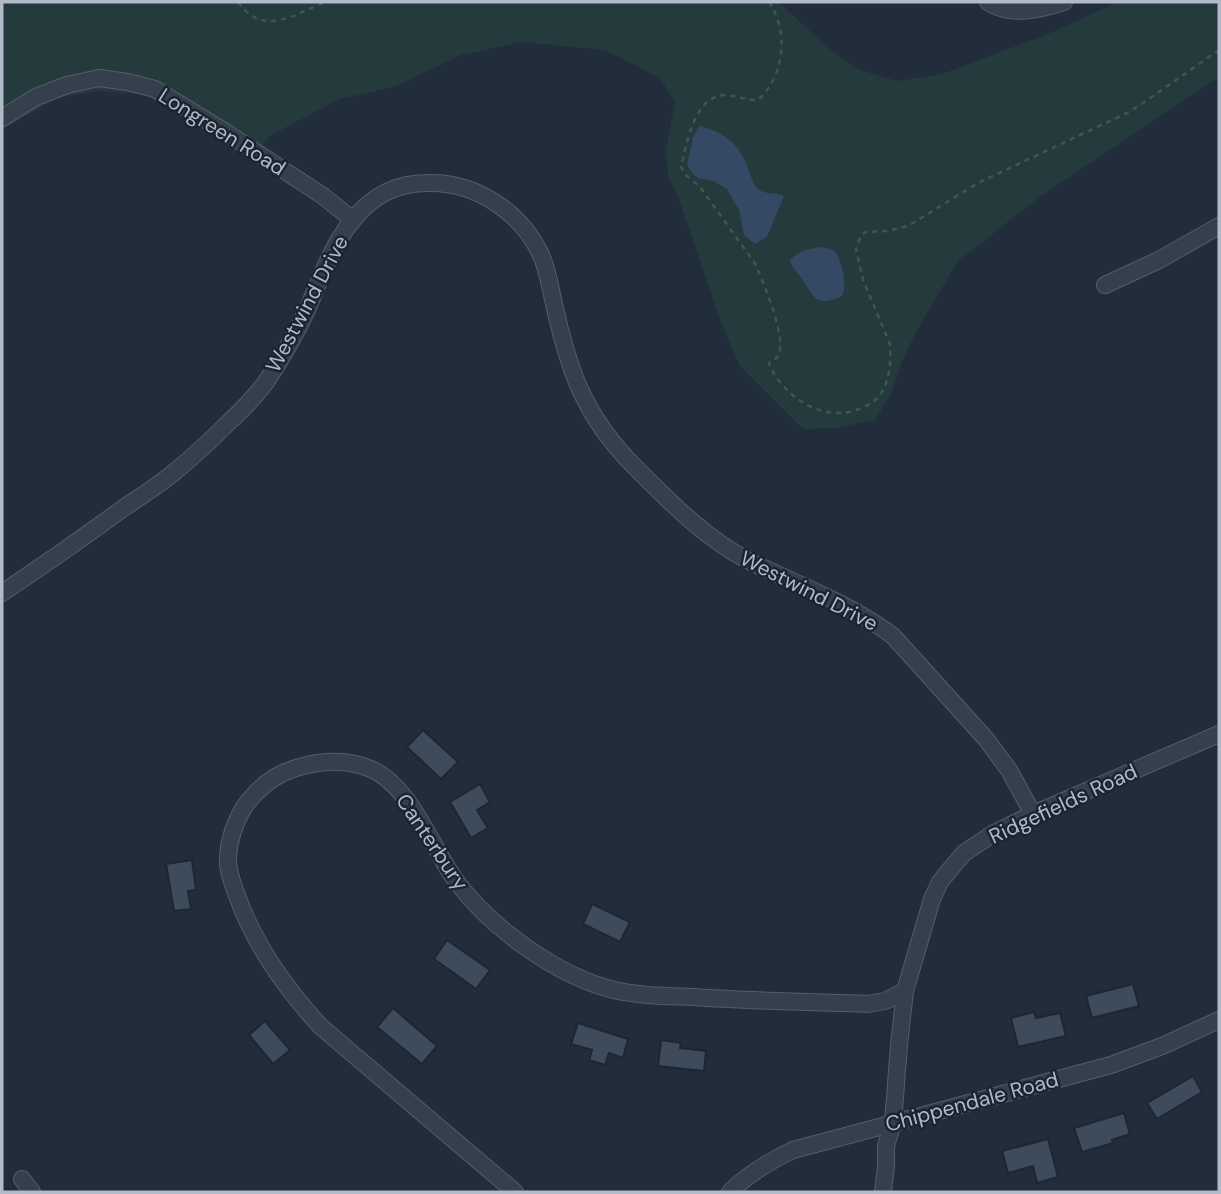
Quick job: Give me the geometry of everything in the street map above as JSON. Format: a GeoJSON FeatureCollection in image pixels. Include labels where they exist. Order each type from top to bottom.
{"type":"FeatureCollection","features":[{"type":"Feature","properties":{"kind":"street"},"geometry":{"type":"LineString","coordinates":[[988,2],[995,6],[1027,12],[1063,2]]}},
{"type":"Feature","properties":{"kind":"street","name":"Longreen Road"},"geometry":{"type":"LineString","coordinates":[[2,118],[36,97],[68,85],[99,78],[155,89],[323,196],[353,220]]}},
{"type":"Feature","properties":{"kind":"street","name":"Westwind Drive"},"geometry":{"type":"LineString","coordinates":[[2,593],[176,471],[239,413],[263,386],[296,333],[336,243],[370,202],[405,184],[445,183],[479,193],[499,204],[531,237],[541,255],[560,331],[579,387],[610,440],[688,519],[720,544],[748,560],[841,603],[876,622],[894,636],[986,738],[1009,770],[1033,814]]}},
{"type":"Feature","properties":{"kind":"street"},"geometry":{"type":"LineString","coordinates":[[1105,285],[1159,260],[1219,226]]}},
{"type":"Feature","properties":{"kind":"street","name":"Ridgefields Road"},"geometry":{"type":"LineString","coordinates":[[883,1192],[886,1146],[893,1123],[905,991],[924,922],[940,883],[964,853],[994,833],[1219,734]]}},
{"type":"Feature","properties":{"kind":"street","name":"Canterbury"},"geometry":{"type":"LineString","coordinates":[[515,1192],[320,1026],[294,998],[253,934],[232,881],[228,859],[231,836],[237,818],[246,804],[275,776],[312,762],[333,762],[371,769],[389,780],[410,805],[455,880],[493,923],[538,955],[600,986],[634,995],[868,1004],[885,1001],[905,991]]}},
{"type":"Feature","properties":{"kind":"street","name":"Chippendale Road"},"geometry":{"type":"LineString","coordinates":[[730,1192],[765,1165],[793,1150],[1111,1065],[1219,1020]]}},
{"type":"Feature","properties":{"kind":"street"},"geometry":{"type":"LineString","coordinates":[[22,1179],[32,1192]]}},
{"type":"Feature","properties":{"kind":"path"},"geometry":{"type":"LineString","coordinates":[[238,2],[258,20],[271,21],[326,2]]}},
{"type":"Feature","properties":{"kind":"path"},"geometry":{"type":"LineString","coordinates":[[769,2],[775,11],[781,40],[781,62],[768,90],[758,100],[717,96],[698,111],[681,167],[699,187],[760,274],[781,344],[777,357],[769,364],[776,377],[792,394],[808,405],[822,412],[836,414],[848,413],[873,402],[882,392],[889,373],[890,344],[863,280],[858,261],[856,249],[861,235],[908,226],[978,183],[1127,113],[1219,50]]}},
{"type":"Feature","properties":{"kind":"green space"},"geometry":{"type":"Polygon","coordinates":[[[2,2],[779,2],[826,46],[857,69],[897,81],[942,74],[1050,33],[1118,2],[1219,2],[1219,77],[1041,196],[958,261],[917,330],[902,361],[891,394],[875,420],[837,428],[803,429],[740,366],[721,323],[680,202],[668,176],[666,150],[675,102],[660,78],[605,50],[521,42],[461,55],[397,86],[340,99],[271,135],[252,158],[211,131],[143,94],[98,91],[57,98],[2,130],[2,2]]]}},
{"type":"Feature","properties":{"kind":"water"},"geometry":{"type":"Polygon","coordinates":[[[699,126],[716,131],[735,145],[757,188],[763,192],[784,196],[767,237],[755,244],[744,235],[739,210],[727,189],[713,181],[698,178],[687,165],[693,138],[699,126]]]}},
{"type":"Feature","properties":{"kind":"water"},"geometry":{"type":"Polygon","coordinates":[[[824,247],[838,256],[844,280],[842,296],[827,301],[813,296],[790,260],[806,250],[824,247]]]}},
{"type":"Feature","properties":{"kind":"building"},"geometry":{"type":"Polygon","coordinates":[[[423,730],[458,762],[441,779],[407,747],[423,730]]]}},
{"type":"Feature","properties":{"kind":"building"},"geometry":{"type":"Polygon","coordinates":[[[480,784],[490,802],[477,810],[488,828],[471,838],[450,802],[480,784]]]}},
{"type":"Feature","properties":{"kind":"building"},"geometry":{"type":"Polygon","coordinates":[[[192,860],[196,890],[188,891],[191,909],[174,911],[166,864],[192,860]]]}},
{"type":"Feature","properties":{"kind":"building"},"geometry":{"type":"Polygon","coordinates":[[[592,904],[630,922],[620,942],[583,924],[592,904]]]}},
{"type":"Feature","properties":{"kind":"building"},"geometry":{"type":"Polygon","coordinates":[[[447,940],[490,970],[476,989],[434,959],[447,940]]]}},
{"type":"Feature","properties":{"kind":"building"},"geometry":{"type":"Polygon","coordinates":[[[1133,984],[1139,1006],[1092,1018],[1086,996],[1133,984]]]}},
{"type":"Feature","properties":{"kind":"building"},"geometry":{"type":"Polygon","coordinates":[[[393,1008],[437,1046],[422,1064],[377,1027],[393,1008]]]}},
{"type":"Feature","properties":{"kind":"building"},"geometry":{"type":"Polygon","coordinates":[[[1034,1012],[1036,1018],[1060,1013],[1066,1036],[1018,1047],[1011,1018],[1034,1012]]]}},
{"type":"Feature","properties":{"kind":"building"},"geometry":{"type":"Polygon","coordinates":[[[265,1021],[290,1050],[273,1064],[249,1035],[265,1021]]]}},
{"type":"Feature","properties":{"kind":"building"},"geometry":{"type":"Polygon","coordinates":[[[578,1023],[628,1039],[623,1058],[609,1053],[605,1065],[589,1060],[592,1050],[571,1044],[578,1023]]]}},
{"type":"Feature","properties":{"kind":"building"},"geometry":{"type":"Polygon","coordinates":[[[661,1040],[681,1043],[680,1048],[706,1051],[704,1071],[658,1066],[661,1040]]]}},
{"type":"Feature","properties":{"kind":"building"},"geometry":{"type":"Polygon","coordinates":[[[1193,1076],[1202,1092],[1157,1119],[1147,1103],[1193,1076]]]}},
{"type":"Feature","properties":{"kind":"building"},"geometry":{"type":"Polygon","coordinates":[[[1124,1113],[1130,1134],[1112,1140],[1113,1143],[1082,1152],[1074,1128],[1124,1113]]]}},
{"type":"Feature","properties":{"kind":"building"},"geometry":{"type":"Polygon","coordinates":[[[1048,1139],[1058,1177],[1037,1183],[1033,1166],[1008,1173],[1002,1151],[1048,1139]]]}}]}
